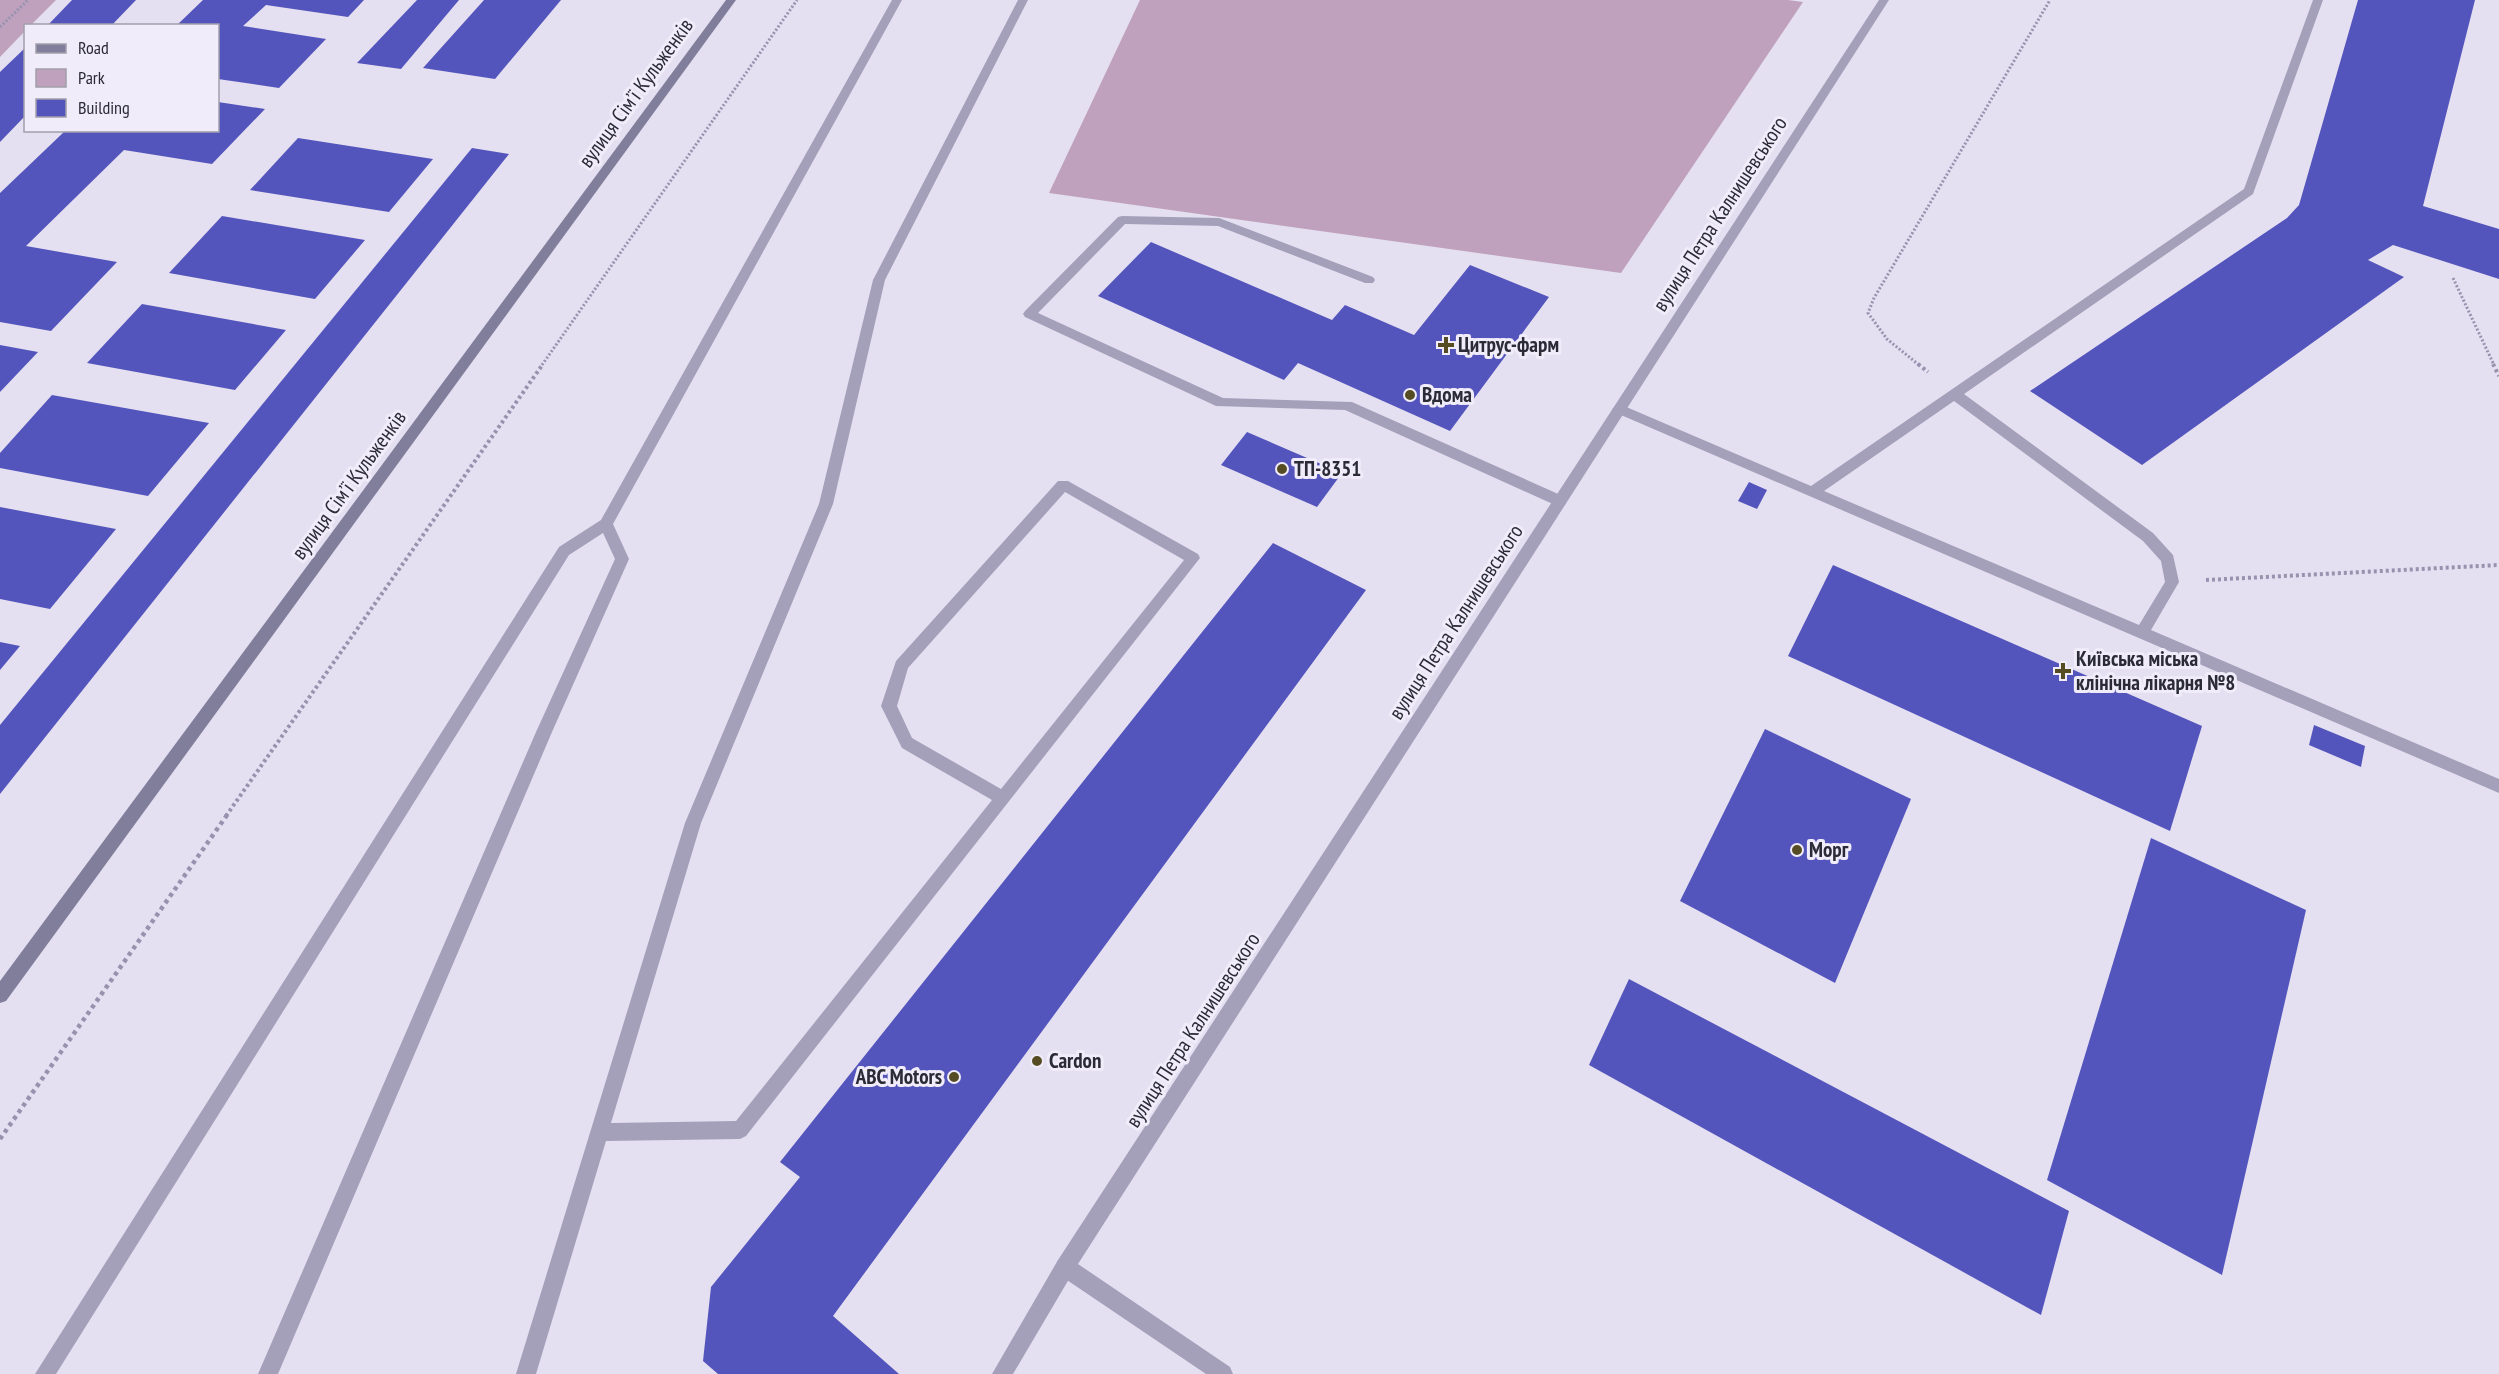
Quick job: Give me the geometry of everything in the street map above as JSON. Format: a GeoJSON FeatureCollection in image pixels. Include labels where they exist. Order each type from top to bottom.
{"type":"FeatureCollection","features":[{"type":"Feature","properties":{"kind":"main road","name":"вулиця Сімʼї Кульженків"},"geometry":{"type":"LineString","coordinates":[[0,995],[731,0]]}},
{"type":"Feature","properties":{"kind":"street"},"geometry":{"type":"LineString","coordinates":[[45,1374],[564,551],[606,525],[897,0]]}},
{"type":"Feature","properties":{"kind":"street"},"geometry":{"type":"LineString","coordinates":[[526,1374],[693,823],[826,504],[879,280],[1023,0]]}},
{"type":"Feature","properties":{"kind":"street","name":"вулиця Петра Калнишевського"},"geometry":{"type":"LineString","coordinates":[[1002,1374],[1065,1267],[1884,0]]}},
{"type":"Feature","properties":{"kind":"street"},"geometry":{"type":"LineString","coordinates":[[1812,492],[2249,191],[2318,0]]}},
{"type":"Feature","properties":{"kind":"street"},"geometry":{"type":"LineString","coordinates":[[1369,280],[1219,222],[1122,220],[1029,315],[1221,403],[1347,405],[1560,501]]}},
{"type":"Feature","properties":{"kind":"street"},"geometry":{"type":"LineString","coordinates":[[1954,393],[2148,537],[2168,559],[2172,582],[2142,633]]}},
{"type":"Feature","properties":{"kind":"street"},"geometry":{"type":"LineString","coordinates":[[1618,409],[2499,786]]}},
{"type":"Feature","properties":{"kind":"street"},"geometry":{"type":"LineString","coordinates":[[599,1132],[740,1130],[1003,798],[1193,558],[1063,485],[901,665],[890,706],[907,743],[1003,798]]}},
{"type":"Feature","properties":{"kind":"street"},"geometry":{"type":"LineString","coordinates":[[268,1374],[540,743],[622,559],[606,525]]}},
{"type":"Feature","properties":{"kind":"street"},"geometry":{"type":"LineString","coordinates":[[1065,1267],[1223,1374]]}},
{"type":"Feature","properties":{"kind":"path"},"geometry":{"type":"LineString","coordinates":[[0,27],[28,0]]}},
{"type":"Feature","properties":{"kind":"path"},"geometry":{"type":"LineString","coordinates":[[0,1138],[796,0]]}},
{"type":"Feature","properties":{"kind":"path"},"geometry":{"type":"LineString","coordinates":[[1954,393],[1887,339],[1868,313],[1874,298],[2050,0]]}},
{"type":"Feature","properties":{"kind":"path"},"geometry":{"type":"LineString","coordinates":[[2453,278],[2499,376]]}},
{"type":"Feature","properties":{"kind":"path"},"geometry":{"type":"LineString","coordinates":[[2172,582],[2499,565]]}},
{"type":"Feature","properties":{"kind":"green space"},"geometry":{"type":"Polygon","coordinates":[[[0,0],[56,0],[32,24],[24,24],[24,32],[0,57],[0,0]]]}},
{"type":"Feature","properties":{"kind":"green space"},"geometry":{"type":"Polygon","coordinates":[[[1140,0],[1788,0],[1803,2],[1621,273],[1049,193],[1140,0]]]}},
{"type":"Feature","properties":{"kind":"building"},"geometry":{"type":"Polygon","coordinates":[[[72,0],[136,0],[113,24],[49,24],[72,0]]]}},
{"type":"Feature","properties":{"kind":"building"},"geometry":{"type":"Polygon","coordinates":[[[203,0],[364,0],[348,17],[266,5],[243,26],[326,39],[279,88],[219,79],[219,24],[178,24],[203,0]]]}},
{"type":"Feature","properties":{"kind":"building"},"geometry":{"type":"Polygon","coordinates":[[[417,0],[459,0],[401,69],[357,63],[417,0]]]}},
{"type":"Feature","properties":{"kind":"building"},"geometry":{"type":"Polygon","coordinates":[[[484,0],[561,0],[495,79],[423,68],[484,0]]]}},
{"type":"Feature","properties":{"kind":"building"},"geometry":{"type":"Polygon","coordinates":[[[2358,0],[2475,0],[2423,206],[2499,229],[2499,279],[2393,245],[2368,260],[2404,277],[2142,465],[2030,391],[2287,218],[2299,205],[2358,0]]]}},
{"type":"Feature","properties":{"kind":"building"},"geometry":{"type":"Polygon","coordinates":[[[24,49],[24,117],[0,142],[0,72],[24,49]]]}},
{"type":"Feature","properties":{"kind":"building"},"geometry":{"type":"Polygon","coordinates":[[[219,102],[265,109],[212,164],[124,150],[26,246],[117,262],[51,331],[0,322],[0,193],[64,132],[219,132],[219,102]]]}},
{"type":"Feature","properties":{"kind":"building"},"geometry":{"type":"Polygon","coordinates":[[[298,138],[433,159],[389,212],[250,190],[298,138]]]}},
{"type":"Feature","properties":{"kind":"building"},"geometry":{"type":"Polygon","coordinates":[[[472,148],[509,154],[0,794],[0,725],[472,148]]]}},
{"type":"Feature","properties":{"kind":"building"},"geometry":{"type":"Polygon","coordinates":[[[222,216],[365,240],[315,299],[169,273],[222,216]]]}},
{"type":"Feature","properties":{"kind":"building"},"geometry":{"type":"Polygon","coordinates":[[[1151,242],[1332,320],[1345,305],[1414,335],[1470,265],[1549,297],[1450,431],[1298,363],[1284,380],[1098,296],[1151,242]]]}},
{"type":"Feature","properties":{"kind":"building"},"geometry":{"type":"Polygon","coordinates":[[[142,304],[286,330],[235,390],[87,363],[142,304]]]}},
{"type":"Feature","properties":{"kind":"building"},"geometry":{"type":"Polygon","coordinates":[[[0,345],[38,352],[0,392],[0,345]]]}},
{"type":"Feature","properties":{"kind":"building"},"geometry":{"type":"Polygon","coordinates":[[[52,395],[209,423],[148,496],[0,468],[0,453],[52,395]]]}},
{"type":"Feature","properties":{"kind":"building","name":"ТП-8351"},"geometry":{"type":"Polygon","coordinates":[[[1247,432],[1342,473],[1317,507],[1221,465],[1247,432]]]}},
{"type":"Feature","properties":{"kind":"building"},"geometry":{"type":"Polygon","coordinates":[[[1749,482],[1767,490],[1757,509],[1738,501],[1749,482]]]}},
{"type":"Feature","properties":{"kind":"building"},"geometry":{"type":"Polygon","coordinates":[[[0,507],[116,529],[50,609],[0,599],[0,507]]]}},
{"type":"Feature","properties":{"kind":"building"},"geometry":{"type":"Polygon","coordinates":[[[1273,543],[1366,590],[833,1316],[899,1374],[718,1374],[703,1361],[711,1287],[800,1177],[780,1162],[1273,543]]]}},
{"type":"Feature","properties":{"kind":"building"},"geometry":{"type":"Polygon","coordinates":[[[1833,565],[2202,726],[2170,831],[1788,656],[1833,565]]]}},
{"type":"Feature","properties":{"kind":"building"},"geometry":{"type":"Polygon","coordinates":[[[0,642],[20,646],[0,670],[0,642]]]}},
{"type":"Feature","properties":{"kind":"building"},"geometry":{"type":"Polygon","coordinates":[[[2314,725],[2365,746],[2361,767],[2309,745],[2314,725]]]}},
{"type":"Feature","properties":{"kind":"building","name":"Морг"},"geometry":{"type":"Polygon","coordinates":[[[1765,729],[1911,799],[1835,983],[1680,901],[1765,729]]]}},
{"type":"Feature","properties":{"kind":"building"},"geometry":{"type":"Polygon","coordinates":[[[2151,838],[2306,910],[2222,1275],[2047,1180],[2151,838]]]}},
{"type":"Feature","properties":{"kind":"building"},"geometry":{"type":"Polygon","coordinates":[[[1629,979],[2069,1211],[2041,1315],[1589,1065],[1629,979]]]}},
{"type":"Feature","properties":{"kind":"place","name":"Цитрус-фарм"},"geometry":{"type":"Point","coordinates":[1446,345]}},
{"type":"Feature","properties":{"kind":"place","name":"Вдома"},"geometry":{"type":"Point","coordinates":[1410,395]}},
{"type":"Feature","properties":{"kind":"place","name":"ТП-8351"},"geometry":{"type":"Point","coordinates":[1282,469]}},
{"type":"Feature","properties":{"kind":"place","name":"Київська міська клінічна лікарня №8"},"geometry":{"type":"Point","coordinates":[2063,671]}},
{"type":"Feature","properties":{"kind":"place","name":"Морг"},"geometry":{"type":"Point","coordinates":[1797,850]}},
{"type":"Feature","properties":{"kind":"place","name":"Cardon"},"geometry":{"type":"Point","coordinates":[1037,1061]}},
{"type":"Feature","properties":{"kind":"place","name":"ABC Motors"},"geometry":{"type":"Point","coordinates":[954,1077]}}]}
